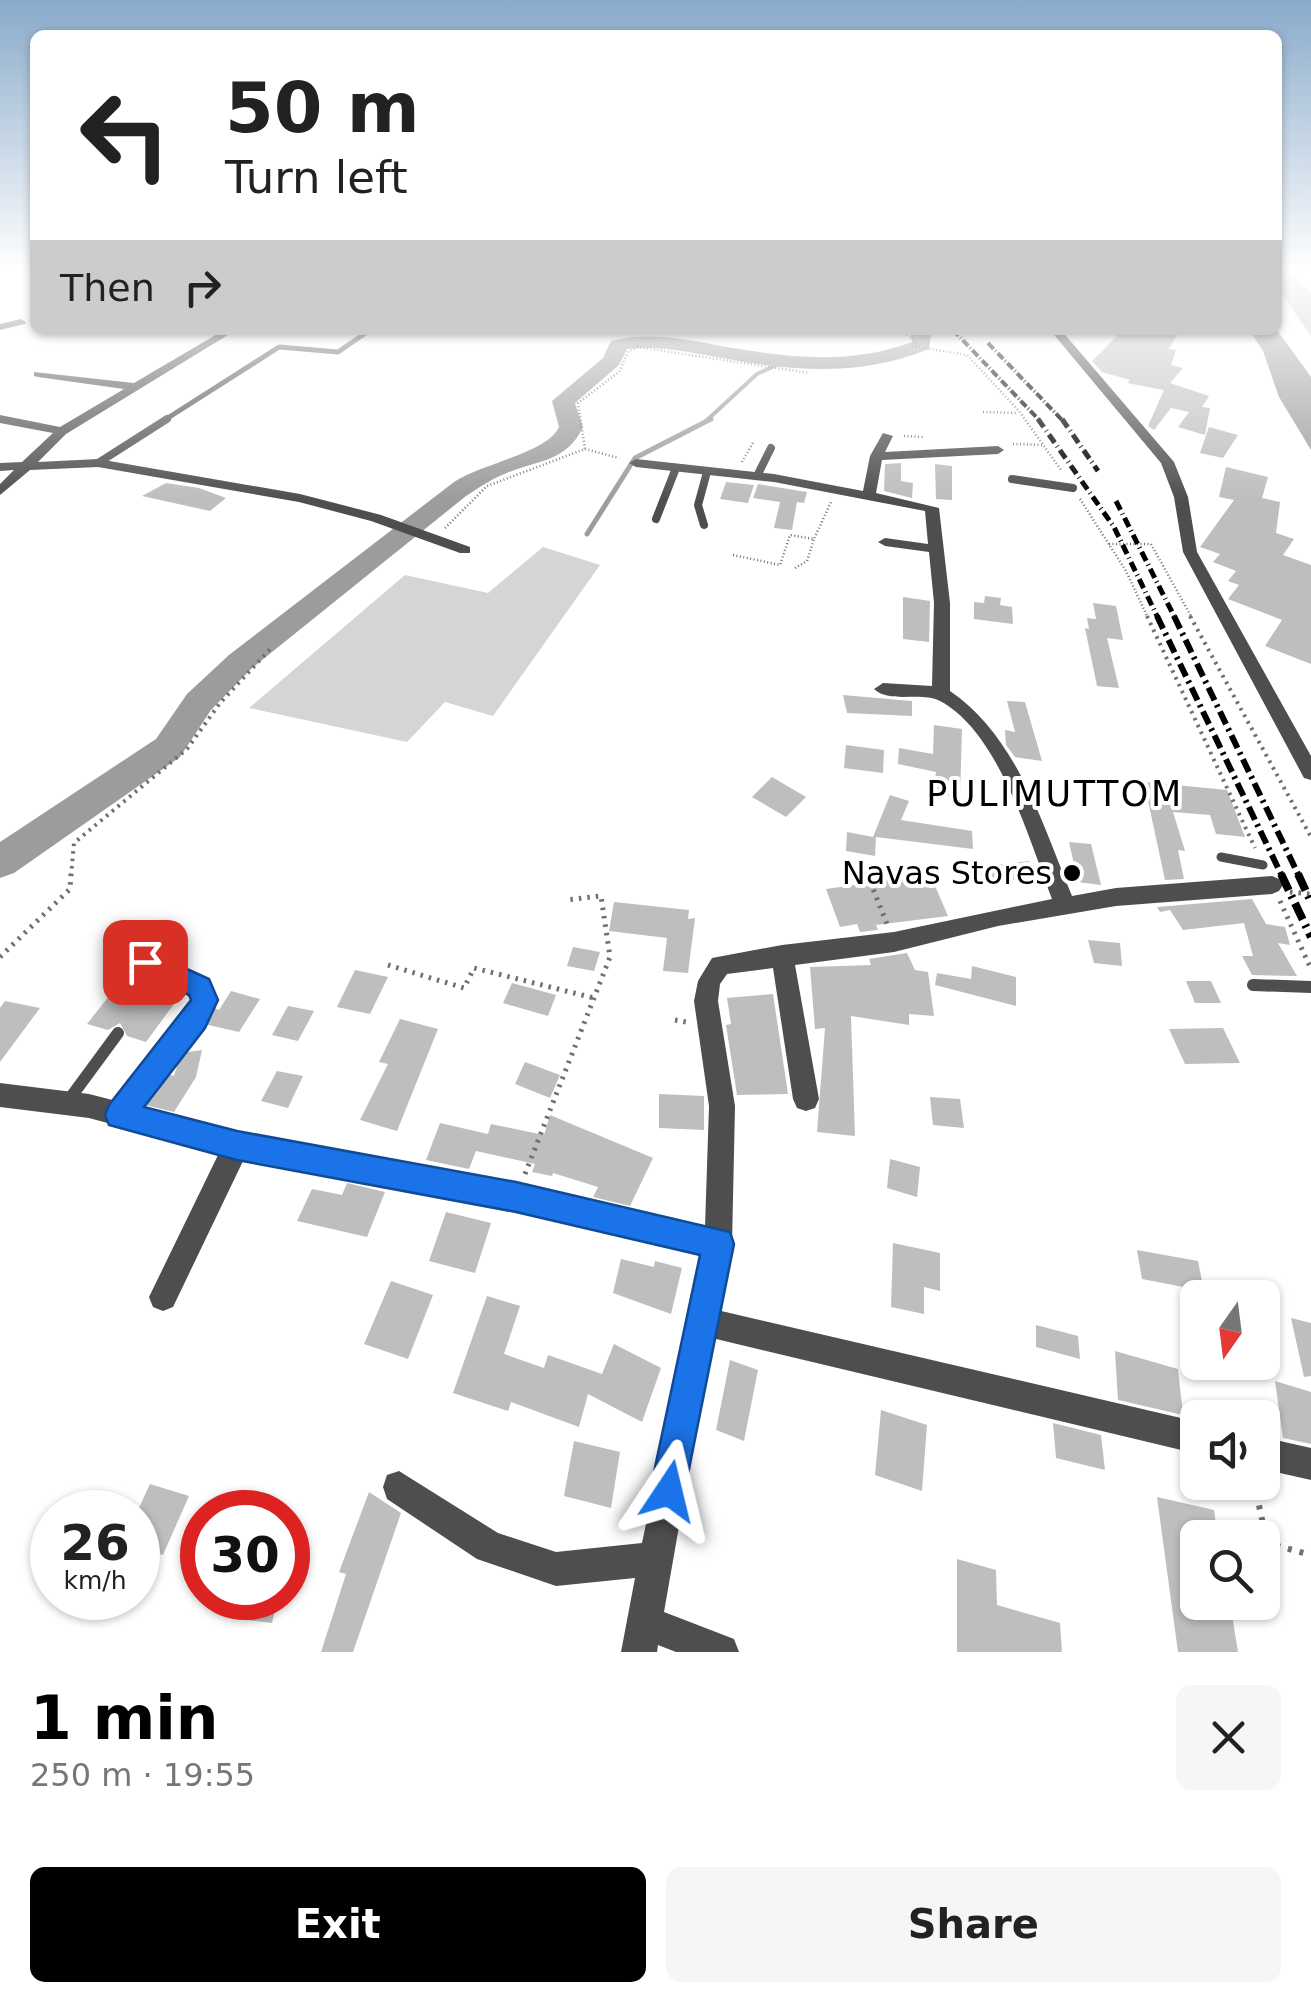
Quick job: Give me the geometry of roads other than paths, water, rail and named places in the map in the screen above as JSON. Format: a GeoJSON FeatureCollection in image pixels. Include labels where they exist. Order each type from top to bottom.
{"type":"FeatureCollection","features":[{"type":"Feature","properties":{"kind":"street"},"geometry":{"type":"LineString","coordinates":[[0,491],[62,432],[205,346]]}},
{"type":"Feature","properties":{"kind":"street"},"geometry":{"type":"LineString","coordinates":[[1069,346],[1167,462],[1180,497],[1190,552],[1311,773]]}},
{"type":"Feature","properties":{"kind":"street"},"geometry":{"type":"LineString","coordinates":[[38,374],[137,386]]}},
{"type":"Feature","properties":{"kind":"street"},"geometry":{"type":"LineString","coordinates":[[0,419],[62,432]]}},
{"type":"Feature","properties":{"kind":"street"},"geometry":{"type":"LineString","coordinates":[[869,494],[876,456],[887,436]]}},
{"type":"Feature","properties":{"kind":"street"},"geometry":{"type":"LineString","coordinates":[[876,456],[924,461],[998,450]]}},
{"type":"Feature","properties":{"kind":"street"},"geometry":{"type":"LineString","coordinates":[[0,467],[98,463],[300,498],[465,550]]}},
{"type":"Feature","properties":{"kind":"street"},"geometry":{"type":"LineString","coordinates":[[636,463],[837,488],[932,508],[942,603],[941,693]]}},
{"type":"Feature","properties":{"kind":"street"},"geometry":{"type":"LineString","coordinates":[[885,542],[936,549]]}},
{"type":"Feature","properties":{"kind":"street"},"geometry":{"type":"LineString","coordinates":[[883,689],[941,693],[958,702],[997,751],[1065,906]]}},
{"type":"Feature","properties":{"kind":"street"},"geometry":{"type":"LineString","coordinates":[[722,1652],[642,1637],[700,1321],[718,1244],[722,1106],[706,1001],[709,981],[720,965],[894,942],[1065,906],[1268,875]]}},
{"type":"Feature","properties":{"kind":"street"},"geometry":{"type":"LineString","coordinates":[[782,955],[806,1099]]}},
{"type":"Feature","properties":{"kind":"street"},"geometry":{"type":"LineString","coordinates":[[0,1095],[120,1115],[237,1146],[516,1197],[718,1244]]}},
{"type":"Feature","properties":{"kind":"street"},"geometry":{"type":"LineString","coordinates":[[163,1297],[237,1146]]}},
{"type":"Feature","properties":{"kind":"street"},"geometry":{"type":"LineString","coordinates":[[700,1321],[1180,1434]]}},
{"type":"Feature","properties":{"kind":"street"},"geometry":{"type":"LineString","coordinates":[[1280,1457],[1311,1464]]}},
{"type":"Feature","properties":{"kind":"street"},"geometry":{"type":"LineString","coordinates":[[399,1487],[489,1546],[556,1569],[656,1560]]}},
{"type":"Feature","properties":{"kind":"lane"},"geometry":{"type":"LineString","coordinates":[[98,463],[279,346]]}},
{"type":"Feature","properties":{"kind":"lane"},"geometry":{"type":"LineString","coordinates":[[280,346],[338,352],[347,346]]}},
{"type":"Feature","properties":{"kind":"lane"},"geometry":{"type":"LineString","coordinates":[[758,476],[771,448]]}},
{"type":"Feature","properties":{"kind":"lane"},"geometry":{"type":"LineString","coordinates":[[656,519],[676,468]]}},
{"type":"Feature","properties":{"kind":"lane"},"geometry":{"type":"LineString","coordinates":[[704,525],[698,504],[707,472]]}},
{"type":"Feature","properties":{"kind":"lane"},"geometry":{"type":"LineString","coordinates":[[1012,479],[1074,488]]}},
{"type":"Feature","properties":{"kind":"lane"},"geometry":{"type":"LineString","coordinates":[[1221,857],[1268,875]]}},
{"type":"Feature","properties":{"kind":"lane"},"geometry":{"type":"LineString","coordinates":[[120,1115],[195,1019],[204,1000],[200,987],[145,962]]}},
{"type":"Feature","properties":{"kind":"lane"},"geometry":{"type":"LineString","coordinates":[[1253,985],[1311,987]]}},
{"type":"Feature","properties":{"kind":"lane"},"geometry":{"type":"LineString","coordinates":[[66,1104],[118,1033]]}},
{"type":"Feature","properties":{"kind":"waterway"},"geometry":{"type":"LineString","coordinates":[[0,862],[168,748],[199,702],[240,662],[457,491],[493,469],[553,450],[571,427],[563,401],[612,361],[618,346]]}},
{"type":"Feature","properties":{"kind":"waterway"},"geometry":{"type":"LineString","coordinates":[[688,346],[817,364],[870,361],[919,346]]}},
{"type":"Feature","properties":{"kind":"waterway"},"geometry":{"type":"LineString","coordinates":[[706,421],[757,374],[781,363],[769,362]]}},
{"type":"Feature","properties":{"kind":"waterway"},"geometry":{"type":"LineString","coordinates":[[587,534],[635,458],[711,419]]}},
{"type":"Feature","properties":{"kind":"railway"},"geometry":{"type":"LineString","coordinates":[[968,346],[1040,421]]}},
{"type":"Feature","properties":{"kind":"railway"},"geometry":{"type":"LineString","coordinates":[[991,346],[1063,421]]}},
{"type":"Feature","properties":{"kind":"railway"},"geometry":{"type":"LineString","coordinates":[[1038,419],[1114,527],[1158,618]]}},
{"type":"Feature","properties":{"kind":"railway"},"geometry":{"type":"LineString","coordinates":[[1062,419],[1098,471]]}},
{"type":"Feature","properties":{"kind":"railway"},"geometry":{"type":"LineString","coordinates":[[1116,501],[1174,616]]}},
{"type":"Feature","properties":{"kind":"railway"},"geometry":{"type":"LineString","coordinates":[[1157,616],[1282,876]]}},
{"type":"Feature","properties":{"kind":"railway"},"geometry":{"type":"LineString","coordinates":[[1174,616],[1299,876]]}},
{"type":"Feature","properties":{"kind":"railway"},"geometry":{"type":"LineString","coordinates":[[1281,874],[1311,937]]}},
{"type":"Feature","properties":{"kind":"railway"},"geometry":{"type":"LineString","coordinates":[[1298,874],[1311,902]]}},
{"type":"Feature","properties":{"kind":"place","name":"Navas Stores"},"geometry":{"type":"Point","coordinates":[1072,873]}},
{"type":"Feature","properties":{"kind":"district","name":"PULIMUTTOM"},"geometry":{"type":"Point","coordinates":[1055,794]}}]}
